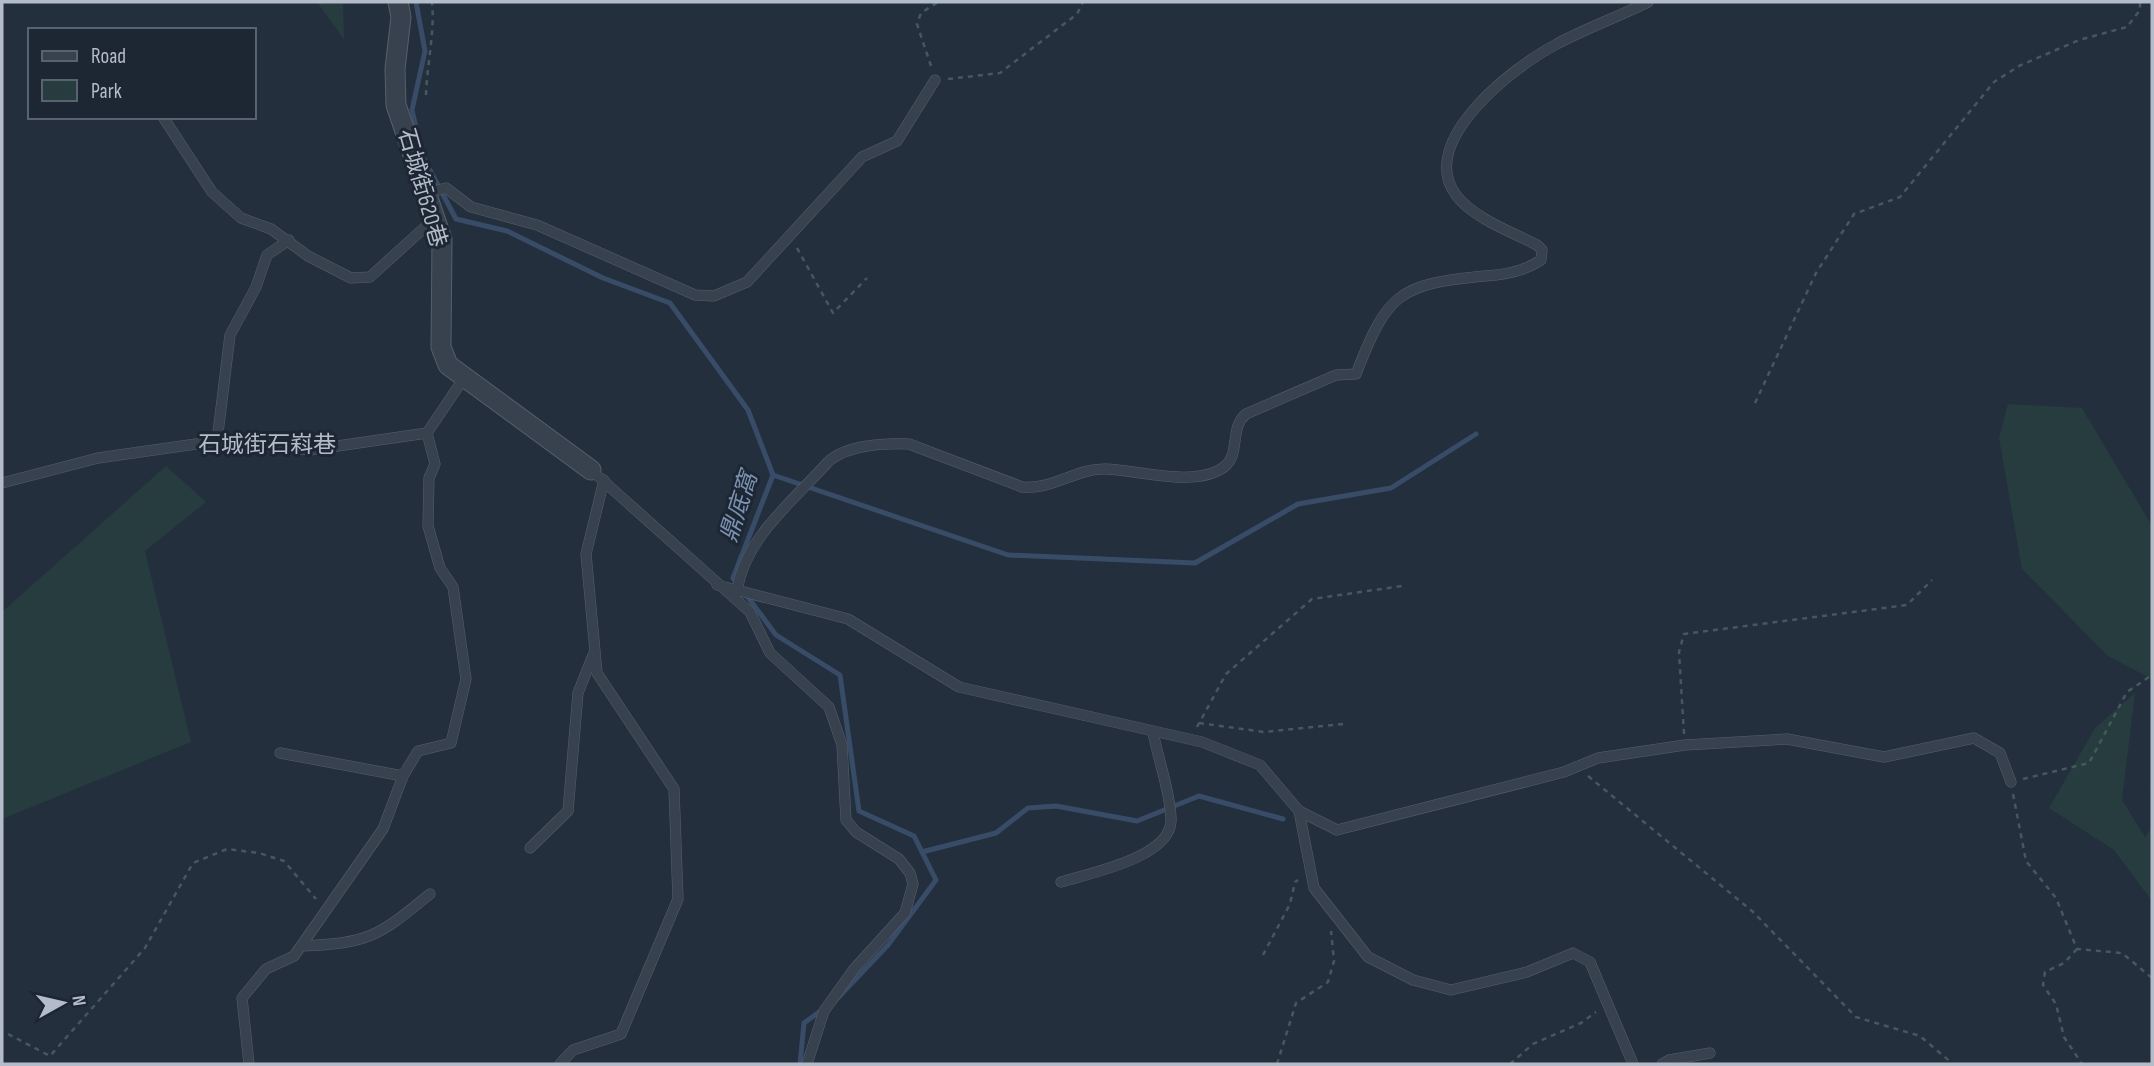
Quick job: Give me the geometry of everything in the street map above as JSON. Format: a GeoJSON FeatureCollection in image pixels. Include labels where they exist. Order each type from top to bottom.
{"type":"FeatureCollection","features":[{"type":"Feature","properties":{"kind":"street","name":"石城街620巷"},"geometry":{"type":"LineString","coordinates":[[398,2],[401,17],[395,69],[396,105],[442,239],[441,347],[448,365],[597,475]]}},
{"type":"Feature","properties":{"kind":"lane"},"geometry":{"type":"LineString","coordinates":[[737,590],[744,560],[755,542],[828,462],[842,452],[892,443],[909,444],[1022,486],[1039,488],[1095,470],[1163,477],[1208,474],[1223,468],[1234,454],[1237,426],[1246,414],[1336,375],[1356,374],[1379,323],[1397,296],[1454,279],[1497,275],[1531,267],[1541,260],[1542,250],[1537,245],[1490,221],[1458,198],[1449,180],[1450,144],[1470,112],[1527,62],[1555,45],[1648,2]]}},
{"type":"Feature","properties":{"kind":"lane"},"geometry":{"type":"LineString","coordinates":[[428,193],[446,188],[471,207],[537,225],[695,295],[714,296],[747,282],[862,157],[897,141],[935,80]]}},
{"type":"Feature","properties":{"kind":"lane"},"geometry":{"type":"LineString","coordinates":[[164,119],[212,192],[242,218],[271,229],[309,256],[351,278],[370,277],[434,219]]}},
{"type":"Feature","properties":{"kind":"lane"},"geometry":{"type":"LineString","coordinates":[[217,440],[230,335],[256,287],[267,255],[289,240]]}},
{"type":"Feature","properties":{"kind":"lane"},"geometry":{"type":"LineString","coordinates":[[249,1064],[242,998],[266,969],[294,956],[327,910],[383,829],[403,776],[418,751],[451,743],[466,678],[453,587],[440,568],[428,526],[429,478],[435,464],[427,433],[464,378]]}},
{"type":"Feature","properties":{"kind":"lane","name":"石城街石嵙巷"},"geometry":{"type":"LineString","coordinates":[[2,483],[98,458],[217,440],[310,450],[427,433]]}},
{"type":"Feature","properties":{"kind":"lane"},"geometry":{"type":"LineString","coordinates":[[597,475],[750,612],[771,653],[830,708],[842,745],[846,820],[856,832],[899,859],[910,873],[913,884],[905,913],[854,969],[824,1011],[807,1064]]}},
{"type":"Feature","properties":{"kind":"lane"},"geometry":{"type":"LineString","coordinates":[[560,1064],[573,1051],[621,1034],[678,900],[674,789],[597,673],[586,554],[597,475]]}},
{"type":"Feature","properties":{"kind":"lane"},"geometry":{"type":"LineString","coordinates":[[717,585],[848,619],[958,687],[1194,740],[1260,765],[1298,811],[1337,830],[1577,767],[1598,758],[1685,745],[1787,738],[1884,757],[1974,738],[2000,753],[2011,782]]}},
{"type":"Feature","properties":{"kind":"lane"},"geometry":{"type":"LineString","coordinates":[[530,848],[568,811],[578,692],[595,651]]}},
{"type":"Feature","properties":{"kind":"lane"},"geometry":{"type":"LineString","coordinates":[[1061,882],[1139,857],[1166,839],[1172,820],[1153,732]]}},
{"type":"Feature","properties":{"kind":"lane"},"geometry":{"type":"LineString","coordinates":[[280,753],[403,776]]}},
{"type":"Feature","properties":{"kind":"lane"},"geometry":{"type":"LineString","coordinates":[[1298,811],[1314,888],[1368,957],[1413,981],[1451,990],[1527,972],[1573,953],[1590,962],[1633,1064]]}},
{"type":"Feature","properties":{"kind":"lane"},"geometry":{"type":"LineString","coordinates":[[301,946],[351,944],[383,932],[430,894]]}},
{"type":"Feature","properties":{"kind":"lane"},"geometry":{"type":"LineString","coordinates":[[1662,1064],[1669,1060],[1710,1052]]}},
{"type":"Feature","properties":{"kind":"path"},"geometry":{"type":"LineString","coordinates":[[426,95],[426,60],[434,18],[432,2]]}},
{"type":"Feature","properties":{"kind":"path"},"geometry":{"type":"LineString","coordinates":[[939,2],[920,13],[918,24],[935,80],[1000,74],[1077,14],[1083,2]]}},
{"type":"Feature","properties":{"kind":"path"},"geometry":{"type":"LineString","coordinates":[[1755,403],[1816,273],[1854,214],[1900,197],[1994,82],[2019,66],[2079,40],[2127,27],[2140,10],[2140,2]]}},
{"type":"Feature","properties":{"kind":"path"},"geometry":{"type":"LineString","coordinates":[[790,235],[833,313],[867,278]]}},
{"type":"Feature","properties":{"kind":"path"},"geometry":{"type":"LineString","coordinates":[[1685,745],[1679,652],[1684,634],[1907,605],[1932,580]]}},
{"type":"Feature","properties":{"kind":"path"},"geometry":{"type":"LineString","coordinates":[[1194,740],[1199,723],[1226,674],[1312,599],[1402,586]]}},
{"type":"Feature","properties":{"kind":"path"},"geometry":{"type":"LineString","coordinates":[[2077,949],[2056,898],[2026,861],[2011,782],[2089,763],[2127,692],[2152,674]]}},
{"type":"Feature","properties":{"kind":"path"},"geometry":{"type":"LineString","coordinates":[[1199,723],[1264,732],[1344,724]]}},
{"type":"Feature","properties":{"kind":"path"},"geometry":{"type":"LineString","coordinates":[[1577,767],[1752,911],[1856,1017],[1920,1036],[1953,1064]]}},
{"type":"Feature","properties":{"kind":"path"},"geometry":{"type":"LineString","coordinates":[[2152,784],[2152,795]]}},
{"type":"Feature","properties":{"kind":"path"},"geometry":{"type":"LineString","coordinates":[[8,1034],[50,1056],[145,948],[193,863],[227,849],[259,853],[284,861],[327,910]]}},
{"type":"Feature","properties":{"kind":"path"},"geometry":{"type":"LineString","coordinates":[[1263,955],[1290,904],[1295,882],[1311,876]]}},
{"type":"Feature","properties":{"kind":"path"},"geometry":{"type":"LineString","coordinates":[[1277,1064],[1296,1003],[1328,982],[1334,961],[1328,905]]}},
{"type":"Feature","properties":{"kind":"path"},"geometry":{"type":"LineString","coordinates":[[2077,949],[2122,953],[2152,978]]}},
{"type":"Feature","properties":{"kind":"path"},"geometry":{"type":"LineString","coordinates":[[2077,949],[2064,963],[2045,972],[2043,985],[2056,1004],[2064,1037],[2082,1064]]}},
{"type":"Feature","properties":{"kind":"path"},"geometry":{"type":"LineString","coordinates":[[1510,1064],[1533,1044],[1581,1023],[1607,1004]]}},
{"type":"Feature","properties":{"kind":"green space"},"geometry":{"type":"Polygon","coordinates":[[[317,2],[343,2],[344,39],[317,2]]]}},
{"type":"Feature","properties":{"kind":"green space"},"geometry":{"type":"Polygon","coordinates":[[[2008,404],[2082,408],[2152,526],[2152,679],[2108,656],[2022,569],[1999,438],[2008,404]]]}},
{"type":"Feature","properties":{"kind":"green space"},"geometry":{"type":"Polygon","coordinates":[[[166,466],[206,502],[145,551],[191,742],[2,819],[2,612],[166,466]]]}},
{"type":"Feature","properties":{"kind":"green space"},"geometry":{"type":"Polygon","coordinates":[[[2135,693],[2122,800],[2145,837],[2152,827],[2152,901],[2114,850],[2049,808],[2095,728],[2135,693]]]}},
{"type":"Feature","properties":{"kind":"waterway","name":"鼎底窩"},"geometry":{"type":"LineString","coordinates":[[416,2],[425,51],[412,110],[421,150]]}},
{"type":"Feature","properties":{"kind":"waterway","name":"鼎底窩"},"geometry":{"type":"LineString","coordinates":[[424,159],[456,219],[507,231],[603,278],[670,303],[748,410],[773,475],[733,578],[738,585]]}},
{"type":"Feature","properties":{"kind":"waterway"},"geometry":{"type":"LineString","coordinates":[[773,475],[1008,555],[1195,563],[1298,504],[1391,488],[1476,434]]}},
{"type":"Feature","properties":{"kind":"waterway","name":"鼎底窩"},"geometry":{"type":"LineString","coordinates":[[744,592],[776,635],[840,675],[859,811],[914,836],[936,880],[888,945],[833,1003]]}},
{"type":"Feature","properties":{"kind":"waterway"},"geometry":{"type":"LineString","coordinates":[[922,852],[996,833],[1028,808],[1056,806],[1137,821],[1199,796],[1283,819]]}},
{"type":"Feature","properties":{"kind":"waterway","name":"鼎底窩"},"geometry":{"type":"LineString","coordinates":[[800,1064],[804,1023],[822,1010]]}}]}
